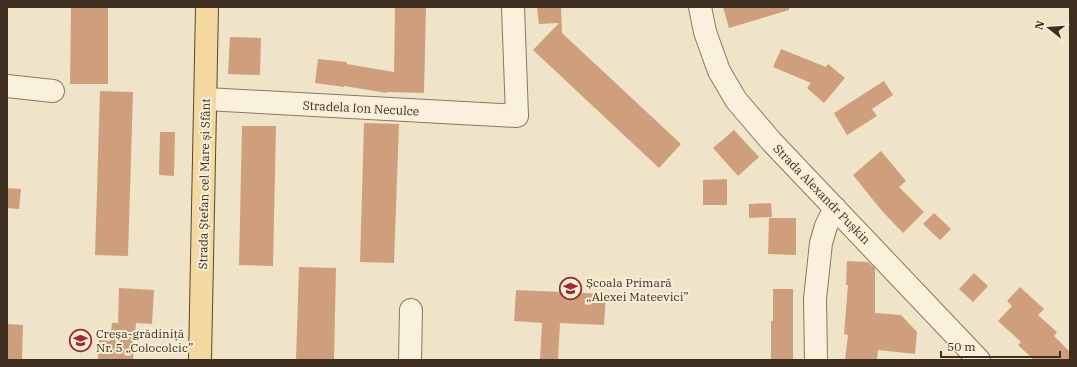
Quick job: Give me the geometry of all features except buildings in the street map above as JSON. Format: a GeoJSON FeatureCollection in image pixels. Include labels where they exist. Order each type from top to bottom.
{"type":"FeatureCollection","features":[{"type":"Feature","properties":{"kind":"main road","name":"Strada Ștefan cel Mare și Sfânt"},"geometry":{"type":"LineString","coordinates":[[200,360],[207,7]]}},
{"type":"Feature","properties":{"kind":"street","name":"Stradela Ion Neculce"},"geometry":{"type":"LineString","coordinates":[[206,99],[517,116],[513,7]]}},
{"type":"Feature","properties":{"kind":"street","name":"Strada Alexandr Pușkin"},"geometry":{"type":"LineString","coordinates":[[700,7],[705,32],[718,71],[736,100],[771,141],[979,360]]}},
{"type":"Feature","properties":{"kind":"street"},"geometry":{"type":"LineString","coordinates":[[7,86],[53,91]]}},
{"type":"Feature","properties":{"kind":"street"},"geometry":{"type":"LineString","coordinates":[[816,360],[815,299],[821,243],[826,226],[835,208]]}},
{"type":"Feature","properties":{"kind":"street"},"geometry":{"type":"LineString","coordinates":[[410,360],[411,310]]}},
{"type":"Feature","properties":{"kind":"place","name":"Școala Primară „Alexei Mateevici”"},"geometry":{"type":"Point","coordinates":[571,289]}},
{"type":"Feature","properties":{"kind":"place","name":"Creșa-grădiniță Nr. 5 „Colocolcic”"},"geometry":{"type":"Point","coordinates":[80,340]}}]}
